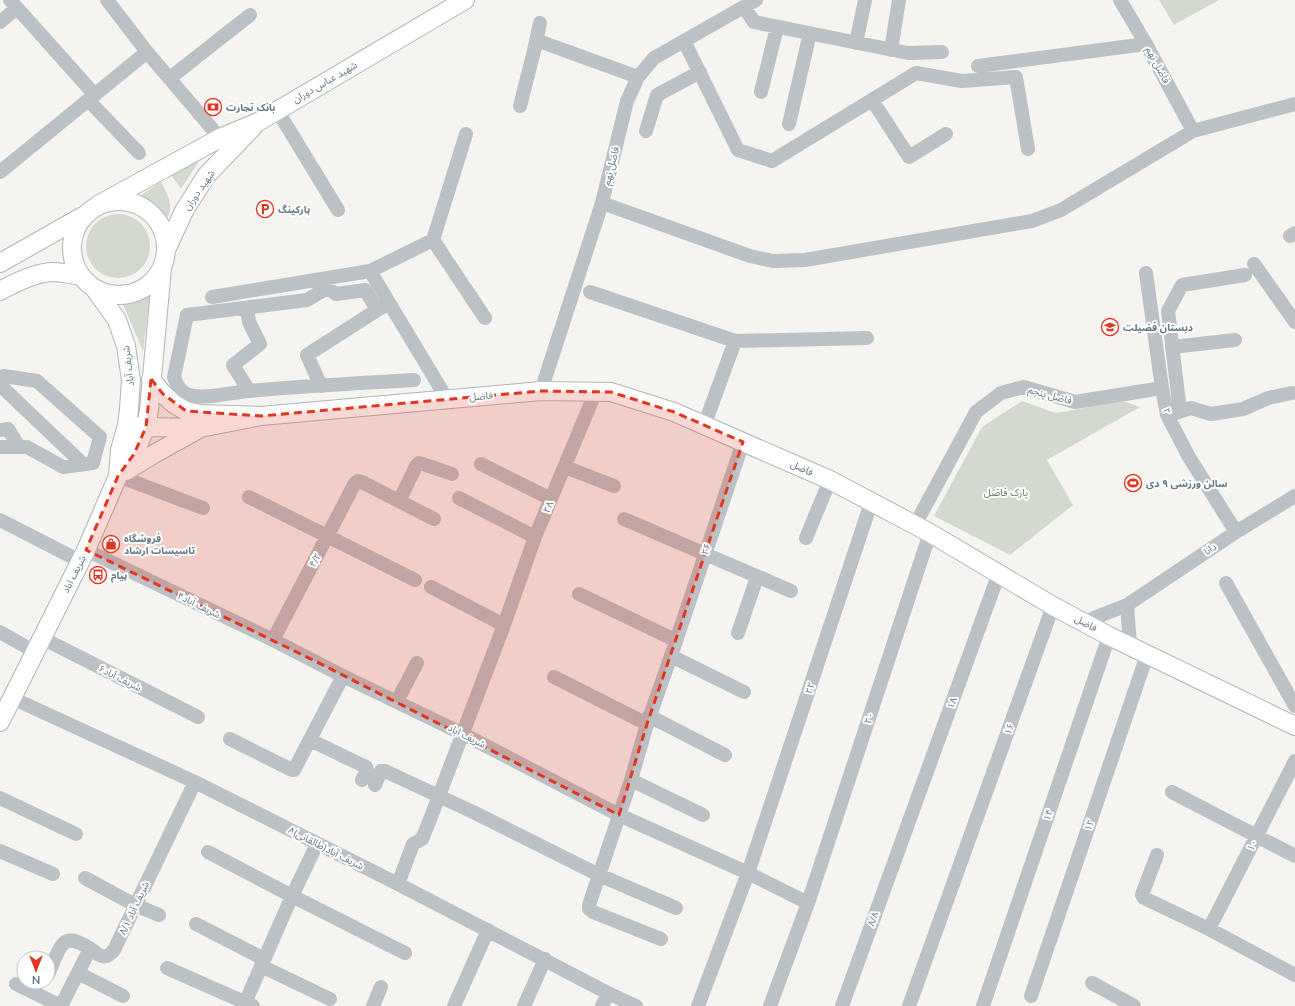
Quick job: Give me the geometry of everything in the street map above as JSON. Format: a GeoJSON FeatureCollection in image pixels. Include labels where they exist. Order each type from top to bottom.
{"type":"FeatureCollection","features":[{"type":"Feature","properties":{"kind":"main road","name":"شهید عباس دوران"},"geometry":{"type":"LineString","coordinates":[[98,205],[220,138],[258,122],[465,0]]}},
{"type":"Feature","properties":{"kind":"main road","name":"شهید دوران"},"geometry":{"type":"LineString","coordinates":[[166,248],[184,211],[206,176],[258,122]]}},
{"type":"Feature","properties":{"kind":"main road"},"geometry":{"type":"LineString","coordinates":[[0,263],[84,215],[98,205],[114,200],[130,201],[144,208],[156,218],[164,232],[166,248],[164,263],[157,276],[147,286],[135,292],[121,295],[107,294],[94,288],[80,276],[73,261],[71,245],[75,229],[84,215]]}},
{"type":"Feature","properties":{"kind":"main road","name":"شریف آباد"},"geometry":{"type":"LineString","coordinates":[[146,427],[162,268]]}},
{"type":"Feature","properties":{"kind":"main road"},"geometry":{"type":"LineString","coordinates":[[0,291],[31,276],[42,273],[54,272],[80,276]]}},
{"type":"Feature","properties":{"kind":"main road","name":"شریف آباد"},"geometry":{"type":"LineString","coordinates":[[94,288],[117,320],[126,346],[131,380],[127,425],[120,450],[118,476]]}},
{"type":"Feature","properties":{"kind":"main road"},"geometry":{"type":"LineString","coordinates":[[151,379],[163,394],[174,404],[186,411],[202,414],[261,416]]}},
{"type":"Feature","properties":{"kind":"main road","name":"فاضل"},"geometry":{"type":"LineString","coordinates":[[261,416],[541,391],[611,392],[674,412],[830,480],[922,529],[1053,606],[1109,636],[1295,726]]}},
{"type":"Feature","properties":{"kind":"main road"},"geometry":{"type":"LineString","coordinates":[[127,425],[146,427],[200,428],[261,416]]}},
{"type":"Feature","properties":{"kind":"main road","name":"شریف اباد"},"geometry":{"type":"LineString","coordinates":[[0,722],[83,556],[118,476],[134,454],[146,427]]}},
{"type":"Feature","properties":{"kind":"main road"},"geometry":{"type":"LineString","coordinates":[[118,476],[200,428]]}},
{"type":"Feature","properties":{"kind":"street"},"geometry":{"type":"LineString","coordinates":[[106,0],[147,52],[220,138]]}},
{"type":"Feature","properties":{"kind":"street","name":"فاضل نهم"},"geometry":{"type":"LineString","coordinates":[[541,391],[602,203],[627,101],[638,77],[654,58],[756,0]]}},
{"type":"Feature","properties":{"kind":"street"},"geometry":{"type":"LineString","coordinates":[[856,43],[865,0]]}},
{"type":"Feature","properties":{"kind":"street"},"geometry":{"type":"LineString","coordinates":[[891,50],[899,0]]}},
{"type":"Feature","properties":{"kind":"street","name":"فاضل نهم"},"geometry":{"type":"LineString","coordinates":[[1120,0],[1146,44],[1193,131]]}},
{"type":"Feature","properties":{"kind":"street"},"geometry":{"type":"LineString","coordinates":[[0,22],[14,4],[91,98],[139,152]]}},
{"type":"Feature","properties":{"kind":"street"},"geometry":{"type":"LineString","coordinates":[[744,7],[754,22],[908,53],[942,52]]}},
{"type":"Feature","properties":{"kind":"street"},"geometry":{"type":"LineString","coordinates":[[170,78],[250,16]]}},
{"type":"Feature","properties":{"kind":"street"},"geometry":{"type":"LineString","coordinates":[[520,106],[540,24]]}},
{"type":"Feature","properties":{"kind":"street"},"geometry":{"type":"LineString","coordinates":[[761,92],[776,27]]}},
{"type":"Feature","properties":{"kind":"street"},"geometry":{"type":"LineString","coordinates":[[790,124],[810,34]]}},
{"type":"Feature","properties":{"kind":"street"},"geometry":{"type":"LineString","coordinates":[[536,40],[638,77]]}},
{"type":"Feature","properties":{"kind":"street"},"geometry":{"type":"LineString","coordinates":[[684,41],[738,150],[772,160],[916,73],[962,81],[1016,78],[1028,149]]}},
{"type":"Feature","properties":{"kind":"street"},"geometry":{"type":"LineString","coordinates":[[978,66],[1146,44]]}},
{"type":"Feature","properties":{"kind":"street"},"geometry":{"type":"LineString","coordinates":[[0,172],[147,52]]}},
{"type":"Feature","properties":{"kind":"street"},"geometry":{"type":"LineString","coordinates":[[646,131],[657,95],[700,72]]}},
{"type":"Feature","properties":{"kind":"street"},"geometry":{"type":"LineString","coordinates":[[872,100],[909,157],[946,134]]}},
{"type":"Feature","properties":{"kind":"street"},"geometry":{"type":"LineString","coordinates":[[602,203],[750,256],[773,261],[804,260],[1032,221],[1061,210],[1193,131],[1295,104]]}},
{"type":"Feature","properties":{"kind":"street"},"geometry":{"type":"LineString","coordinates":[[277,110],[338,210]]}},
{"type":"Feature","properties":{"kind":"street"},"geometry":{"type":"LineString","coordinates":[[212,297],[370,271],[432,240],[466,134]]}},
{"type":"Feature","properties":{"kind":"street"},"geometry":{"type":"LineString","coordinates":[[432,240],[485,318]]}},
{"type":"Feature","properties":{"kind":"street"},"geometry":{"type":"LineString","coordinates":[[1292,393],[1268,398],[1243,409],[1211,414],[1191,408],[1174,413],[1172,347],[1168,311],[1182,285],[1250,269],[1295,322]]}},
{"type":"Feature","properties":{"kind":"street"},"geometry":{"type":"LineString","coordinates":[[370,271],[383,306],[446,399]]}},
{"type":"Feature","properties":{"kind":"street","name":"۲"},"geometry":{"type":"LineString","coordinates":[[1146,273],[1162,388],[1174,413],[1189,457],[1236,532]]}},
{"type":"Feature","properties":{"kind":"street"},"geometry":{"type":"LineString","coordinates":[[383,306],[365,290],[336,294],[327,288],[307,300],[187,315],[174,377],[176,384],[183,393],[190,396],[203,397],[248,391],[414,380]]}},
{"type":"Feature","properties":{"kind":"street"},"geometry":{"type":"LineString","coordinates":[[590,292],[735,341],[867,338]]}},
{"type":"Feature","properties":{"kind":"street"},"geometry":{"type":"LineString","coordinates":[[321,386],[307,355],[383,306]]}},
{"type":"Feature","properties":{"kind":"street"},"geometry":{"type":"LineString","coordinates":[[247,308],[249,322],[260,344],[233,365],[248,391]]}},
{"type":"Feature","properties":{"kind":"street"},"geometry":{"type":"LineString","coordinates":[[1172,347],[1235,340]]}},
{"type":"Feature","properties":{"kind":"street"},"geometry":{"type":"LineString","coordinates":[[704,426],[735,341]]}},
{"type":"Feature","properties":{"kind":"street"},"geometry":{"type":"LineString","coordinates":[[0,447],[27,447],[63,467],[93,463],[100,437],[37,381],[4,376],[0,385],[83,464]]}},
{"type":"Feature","properties":{"kind":"street","name":"فاضل پنجم"},"geometry":{"type":"LineString","coordinates":[[922,529],[976,412],[1001,393],[1024,387],[1075,402],[1162,388]]}},
{"type":"Feature","properties":{"kind":"street","name":"۲۸"},"geometry":{"type":"LineString","coordinates":[[398,884],[413,844],[422,839],[439,797],[504,625],[535,537],[596,391]]}},
{"type":"Feature","properties":{"kind":"street"},"geometry":{"type":"LineString","coordinates":[[0,430],[8,429],[19,447]]}},
{"type":"Feature","properties":{"kind":"street","name":"۲۶"},"geometry":{"type":"LineString","coordinates":[[661,939],[593,912],[589,908],[589,905],[631,780],[648,720],[743,442]]}},
{"type":"Feature","properties":{"kind":"street"},"geometry":{"type":"LineString","coordinates":[[434,519],[400,501],[416,466],[419,463],[452,474]]}},
{"type":"Feature","properties":{"kind":"street"},"geometry":{"type":"LineString","coordinates":[[482,464],[551,499]]}},
{"type":"Feature","properties":{"kind":"street"},"geometry":{"type":"LineString","coordinates":[[565,467],[614,486]]}},
{"type":"Feature","properties":{"kind":"street"},"geometry":{"type":"LineString","coordinates":[[118,476],[203,508]]}},
{"type":"Feature","properties":{"kind":"street"},"geometry":{"type":"LineString","coordinates":[[806,538],[830,480]]}},
{"type":"Feature","properties":{"kind":"street","name":"۴/۲"},"geometry":{"type":"LineString","coordinates":[[273,640],[355,483],[358,481],[362,482],[400,501]]}},
{"type":"Feature","properties":{"kind":"street","name":"دانا"},"geometry":{"type":"LineString","coordinates":[[1084,622],[1127,605],[1236,532],[1295,496]]}},
{"type":"Feature","properties":{"kind":"street"},"geometry":{"type":"LineString","coordinates":[[249,497],[415,580]]}},
{"type":"Feature","properties":{"kind":"street"},"geometry":{"type":"LineString","coordinates":[[459,498],[535,537]]}},
{"type":"Feature","properties":{"kind":"street","name":"۲۲"},"geometry":{"type":"LineString","coordinates":[[698,1006],[748,873],[871,503]]}},
{"type":"Feature","properties":{"kind":"street"},"geometry":{"type":"LineString","coordinates":[[624,519],[790,591]]}},
{"type":"Feature","properties":{"kind":"street","name":"۴شریف آباد"},"geometry":{"type":"LineString","coordinates":[[0,520],[273,640],[312,660]]}},
{"type":"Feature","properties":{"kind":"street","name":"۲۰"},"geometry":{"type":"LineString","coordinates":[[770,1006],[808,902],[922,529]]}},
{"type":"Feature","properties":{"kind":"street","name":"۱۸"},"geometry":{"type":"LineString","coordinates":[[905,832],[999,573]]}},
{"type":"Feature","properties":{"kind":"street"},"geometry":{"type":"LineString","coordinates":[[738,633],[757,577]]}},
{"type":"Feature","properties":{"kind":"street"},"geometry":{"type":"LineString","coordinates":[[1226,583],[1295,706]]}},
{"type":"Feature","properties":{"kind":"street"},"geometry":{"type":"LineString","coordinates":[[431,587],[504,625]]}},
{"type":"Feature","properties":{"kind":"street"},"geometry":{"type":"LineString","coordinates":[[579,594],[675,640]]}},
{"type":"Feature","properties":{"kind":"street"},"geometry":{"type":"LineString","coordinates":[[1127,605],[1130,645]]}},
{"type":"Feature","properties":{"kind":"street","name":"۱۶"},"geometry":{"type":"LineString","coordinates":[[909,1006],[1053,606]]}},
{"type":"Feature","properties":{"kind":"street","name":"شریف آباد۶"},"geometry":{"type":"LineString","coordinates":[[0,632],[39,645],[198,717]]}},
{"type":"Feature","properties":{"kind":"street","name":"۱۴"},"geometry":{"type":"LineString","coordinates":[[985,1000],[1109,636]]}},
{"type":"Feature","properties":{"kind":"street","name":"۱۲"},"geometry":{"type":"LineString","coordinates":[[1031,996],[1147,655]]}},
{"type":"Feature","properties":{"kind":"street"},"geometry":{"type":"LineString","coordinates":[[671,656],[744,692]]}},
{"type":"Feature","properties":{"kind":"street","name":"شریف اباد"},"geometry":{"type":"LineString","coordinates":[[312,660],[463,734],[619,815],[748,873],[808,902]]}},
{"type":"Feature","properties":{"kind":"street"},"geometry":{"type":"LineString","coordinates":[[397,701],[417,663]]}},
{"type":"Feature","properties":{"kind":"street"},"geometry":{"type":"LineString","coordinates":[[230,739],[294,770],[343,676]]}},
{"type":"Feature","properties":{"kind":"street"},"geometry":{"type":"LineString","coordinates":[[554,677],[725,755]]}},
{"type":"Feature","properties":{"kind":"street","name":"۸شریف آباد(طالقانی)"},"geometry":{"type":"LineString","coordinates":[[12,698],[195,782],[636,1006]]}},
{"type":"Feature","properties":{"kind":"street"},"geometry":{"type":"LineString","coordinates":[[310,740],[366,767],[367,770],[362,780]]}},
{"type":"Feature","properties":{"kind":"street","name":"۱۰"},"geometry":{"type":"LineString","coordinates":[[1209,929],[1295,761]]}},
{"type":"Feature","properties":{"kind":"street"},"geometry":{"type":"LineString","coordinates":[[375,786],[381,771],[385,771],[473,812],[599,876],[676,908]]}},
{"type":"Feature","properties":{"kind":"street"},"geometry":{"type":"LineString","coordinates":[[631,780],[703,815]]}},
{"type":"Feature","properties":{"kind":"street","name":"شریف آباد ۸/۱"},"geometry":{"type":"LineString","coordinates":[[56,958],[62,945],[67,941],[74,940],[99,956],[110,954],[117,944],[195,782]]}},
{"type":"Feature","properties":{"kind":"street"},"geometry":{"type":"LineString","coordinates":[[1172,792],[1295,856]]}},
{"type":"Feature","properties":{"kind":"street"},"geometry":{"type":"LineString","coordinates":[[0,798],[76,834]]}},
{"type":"Feature","properties":{"kind":"street","name":"۸/۸"},"geometry":{"type":"LineString","coordinates":[[842,1006],[905,832]]}},
{"type":"Feature","properties":{"kind":"street"},"geometry":{"type":"LineString","coordinates":[[167,968],[249,1004],[262,962],[317,844]]}},
{"type":"Feature","properties":{"kind":"street"},"geometry":{"type":"LineString","coordinates":[[0,851],[53,874]]}},
{"type":"Feature","properties":{"kind":"street"},"geometry":{"type":"LineString","coordinates":[[208,852],[405,953]]}},
{"type":"Feature","properties":{"kind":"street"},"geometry":{"type":"LineString","coordinates":[[1157,856],[1142,895],[1144,898],[1209,929],[1295,974]]}},
{"type":"Feature","properties":{"kind":"street"},"geometry":{"type":"LineString","coordinates":[[85,878],[159,915]]}},
{"type":"Feature","properties":{"kind":"street"},"geometry":{"type":"LineString","coordinates":[[196,924],[330,999]]}},
{"type":"Feature","properties":{"kind":"street"},"geometry":{"type":"LineString","coordinates":[[454,1006],[488,930]]}},
{"type":"Feature","properties":{"kind":"street"},"geometry":{"type":"LineString","coordinates":[[44,990],[61,1006],[90,949]]}},
{"type":"Feature","properties":{"kind":"street"},"geometry":{"type":"LineString","coordinates":[[524,1006],[545,959]]}},
{"type":"Feature","properties":{"kind":"street"},"geometry":{"type":"LineString","coordinates":[[78,973],[123,996]]}},
{"type":"Feature","properties":{"kind":"street"},"geometry":{"type":"LineString","coordinates":[[1092,983],[1134,1006]]}},
{"type":"Feature","properties":{"kind":"street"},"geometry":{"type":"LineString","coordinates":[[373,1006],[381,987]]}},
{"type":"Feature","properties":{"kind":"street"},"geometry":{"type":"LineString","coordinates":[[602,1006],[608,993]]}},
{"type":"Feature","properties":{"kind":"highlighted area"},"geometry":{"type":"Polygon","coordinates":[[[151,379],[163,394],[186,411],[261,416],[541,391],[611,392],[674,412],[743,442],[647,724],[619,815],[313,660],[86,550],[118,476],[134,454],[146,427],[151,379]]]}},
{"type":"Feature","properties":{"kind":"green space"},"geometry":{"type":"Polygon","coordinates":[[[1159,0],[1219,0],[1174,25],[1159,0]]]}},
{"type":"Feature","properties":{"kind":"green space"},"geometry":{"type":"Polygon","coordinates":[[[203,155],[181,189],[171,175],[203,155]]]}},
{"type":"Feature","properties":{"kind":"green space"},"geometry":{"type":"Polygon","coordinates":[[[161,182],[168,195],[170,203],[168,217],[141,195],[161,182]]]}},
{"type":"Feature","properties":{"kind":"green space"},"geometry":{"type":"Polygon","coordinates":[[[112,214],[124,214],[141,223],[148,234],[150,246],[148,258],[141,269],[124,278],[112,278],[100,273],[91,264],[86,252],[86,240],[91,228],[100,219],[112,214]]]}},
{"type":"Feature","properties":{"kind":"green space"},"geometry":{"type":"Polygon","coordinates":[[[150,293],[143,351],[122,302],[150,293]]]}},
{"type":"Feature","properties":{"kind":"green space","name":"پارک فاضل"},"geometry":{"type":"Polygon","coordinates":[[[1022,401],[1056,413],[1123,401],[1140,407],[1047,460],[1073,505],[1010,555],[934,516],[982,427],[1022,401]]]}},
{"type":"Feature","properties":{"kind":"place","name":"بانک تجارت"},"geometry":{"type":"Point","coordinates":[213,107]}},
{"type":"Feature","properties":{"kind":"place","name":"پارکینگ"},"geometry":{"type":"Point","coordinates":[265,209]}},
{"type":"Feature","properties":{"kind":"place","name":"دبستان فضیلت"},"geometry":{"type":"Point","coordinates":[1110,327]}},
{"type":"Feature","properties":{"kind":"place","name":"سالن ورزشی ۹ دی"},"geometry":{"type":"Point","coordinates":[1133,483]}},
{"type":"Feature","properties":{"kind":"place","name":"فروشگاه تاسیسات ارشاد"},"geometry":{"type":"Point","coordinates":[111,544]}},
{"type":"Feature","properties":{"kind":"place","name":"پیام"},"geometry":{"type":"Point","coordinates":[98,575]}}]}
